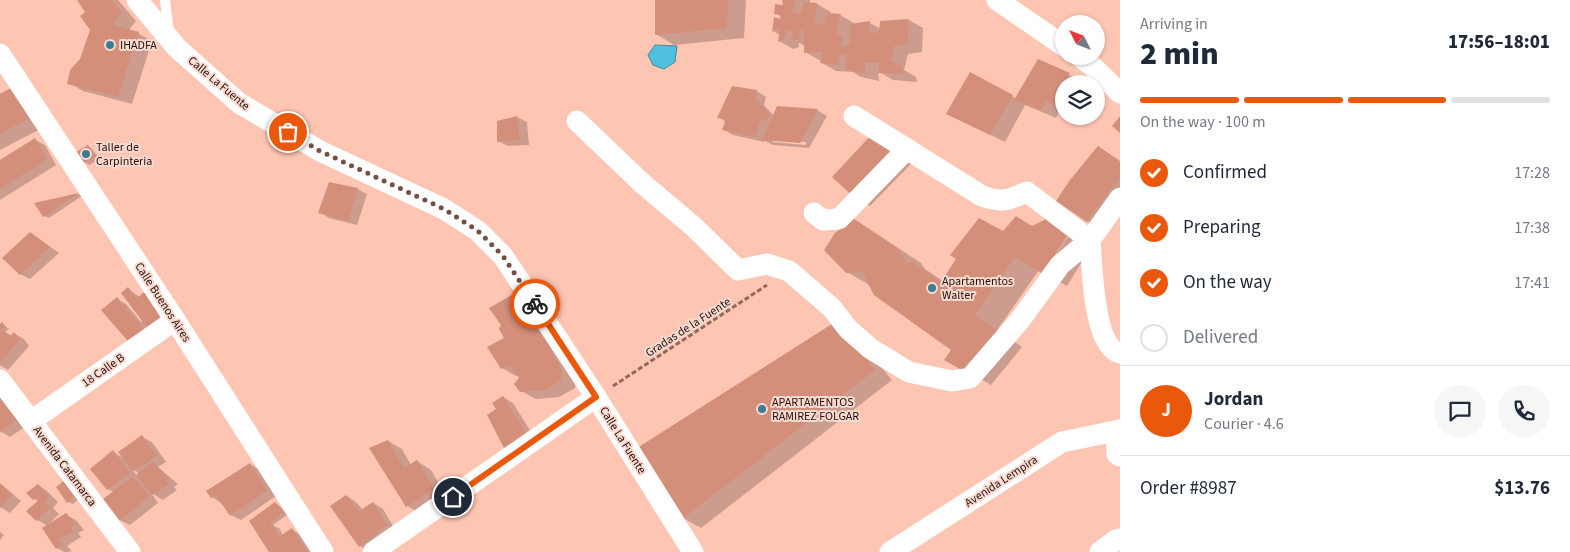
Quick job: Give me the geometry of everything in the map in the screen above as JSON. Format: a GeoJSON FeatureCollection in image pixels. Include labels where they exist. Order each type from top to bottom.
{"type":"FeatureCollection","features":[{"type":"Feature","properties":{"kind":"street","name":"Calle La Fuente"},"geometry":{"type":"LineString","coordinates":[[137,0],[169,40],[239,103],[320,151],[444,209],[478,231],[503,256],[596,397],[693,552]]}},
{"type":"Feature","properties":{"kind":"street"},"geometry":{"type":"LineString","coordinates":[[997,0],[1055,40]]}},
{"type":"Feature","properties":{"kind":"street","name":"Calle Buenos Aires"},"geometry":{"type":"LineString","coordinates":[[0,54],[176,320],[324,552]]}},
{"type":"Feature","properties":{"kind":"street"},"geometry":{"type":"LineString","coordinates":[[1091,65],[1120,93]]}},
{"type":"Feature","properties":{"kind":"street"},"geometry":{"type":"LineString","coordinates":[[854,116],[982,196],[997,201],[1011,199],[1027,192],[1090,240],[1098,320],[1106,343],[1116,352],[1120,353]]}},
{"type":"Feature","properties":{"kind":"street"},"geometry":{"type":"LineString","coordinates":[[577,122],[643,184],[693,226],[738,270],[767,264],[789,271],[832,308],[848,329],[871,348],[909,372],[952,381],[970,378],[1020,320],[1060,265],[1090,240],[1120,198]]}},
{"type":"Feature","properties":{"kind":"street"},"geometry":{"type":"LineString","coordinates":[[814,213],[823,220],[839,219],[907,149]]}},
{"type":"Feature","properties":{"kind":"street","name":"18 Calle B"},"geometry":{"type":"LineString","coordinates":[[31,421],[176,320]]}},
{"type":"Feature","properties":{"kind":"street","name":"Avenida Catamarca"},"geometry":{"type":"LineString","coordinates":[[0,380],[130,552]]}},
{"type":"Feature","properties":{"kind":"street"},"geometry":{"type":"LineString","coordinates":[[374,552],[596,397]]}},
{"type":"Feature","properties":{"kind":"street"},"geometry":{"type":"LineString","coordinates":[[1118,430],[1117,454],[1120,456]]}},
{"type":"Feature","properties":{"kind":"street","name":"Avenida Lempira"},"geometry":{"type":"LineString","coordinates":[[890,552],[1062,442],[1118,430]]}},
{"type":"Feature","properties":{"kind":"street"},"geometry":{"type":"LineString","coordinates":[[1100,552],[1120,539]]}},
{"type":"Feature","properties":{"kind":"lane"},"geometry":{"type":"LineString","coordinates":[[165,0],[169,40]]}},
{"type":"Feature","properties":{"kind":"path","name":"Gradas de la Fuente"},"geometry":{"type":"LineString","coordinates":[[596,397],[789,271]]}},
{"type":"Feature","properties":{"kind":"water"},"geometry":{"type":"Polygon","coordinates":[[[655,45],[677,46],[675,62],[664,69],[653,65],[648,55],[655,45]]]}},
{"type":"Feature","properties":{"kind":"building","name":"IHADFA"},"geometry":{"type":"Polygon","coordinates":[[[77,0],[112,0],[122,12],[113,25],[139,32],[118,97],[67,84],[70,70],[80,59],[90,30],[80,16],[85,12],[77,0]]]}},
{"type":"Feature","properties":{"kind":"building"},"geometry":{"type":"Polygon","coordinates":[[[655,0],[728,0],[727,28],[655,35],[655,0]]]}},
{"type":"Feature","properties":{"kind":"building"},"geometry":{"type":"Polygon","coordinates":[[[782,0],[795,0],[792,13],[801,14],[804,2],[817,3],[815,23],[825,24],[827,13],[841,14],[836,33],[842,36],[841,47],[850,45],[850,24],[870,21],[869,32],[879,33],[880,21],[909,19],[908,44],[894,46],[891,61],[902,67],[904,74],[878,73],[879,63],[864,62],[866,74],[845,69],[847,54],[840,55],[838,65],[820,63],[823,52],[804,53],[804,30],[799,31],[800,40],[791,39],[793,31],[786,30],[785,39],[778,42],[780,28],[772,32],[774,17],[780,19],[780,15],[774,14],[775,4],[783,5],[782,0]]]}},
{"type":"Feature","properties":{"kind":"building"},"geometry":{"type":"Polygon","coordinates":[[[1038,59],[1070,73],[1069,75],[1055,75],[1055,106],[1046,101],[1041,110],[1014,100],[1038,59]]]}},
{"type":"Feature","properties":{"kind":"building"},"geometry":{"type":"Polygon","coordinates":[[[970,72],[1013,95],[990,135],[946,114],[970,72]]]}},
{"type":"Feature","properties":{"kind":"building"},"geometry":{"type":"Polygon","coordinates":[[[732,86],[757,90],[755,99],[770,114],[767,121],[761,119],[755,137],[722,130],[726,119],[717,118],[732,86]]]}},
{"type":"Feature","properties":{"kind":"building"},"geometry":{"type":"Polygon","coordinates":[[[11,88],[32,117],[0,134],[0,94],[11,88]]]}},
{"type":"Feature","properties":{"kind":"building"},"geometry":{"type":"Polygon","coordinates":[[[777,106],[818,109],[800,143],[762,140],[777,106]]]}},
{"type":"Feature","properties":{"kind":"building"},"geometry":{"type":"Polygon","coordinates":[[[517,116],[520,140],[497,142],[497,121],[517,116]]]}},
{"type":"Feature","properties":{"kind":"building"},"geometry":{"type":"Polygon","coordinates":[[[1120,116],[1120,133],[1112,126],[1120,116]]]}},
{"type":"Feature","properties":{"kind":"building"},"geometry":{"type":"Polygon","coordinates":[[[875,131],[904,150],[856,199],[832,177],[875,131]]]}},
{"type":"Feature","properties":{"kind":"building"},"geometry":{"type":"Polygon","coordinates":[[[35,138],[47,159],[0,189],[0,160],[35,138]]]}},
{"type":"Feature","properties":{"kind":"building","name":"Taller de Carpinteria"},"geometry":{"type":"Polygon","coordinates":[[[88,145],[96,156],[83,163],[76,152],[88,145]]]}},
{"type":"Feature","properties":{"kind":"building"},"geometry":{"type":"Polygon","coordinates":[[[1098,146],[1120,161],[1120,177],[1087,222],[1056,201],[1070,180],[1098,146]]]}},
{"type":"Feature","properties":{"kind":"building"},"geometry":{"type":"Polygon","coordinates":[[[329,182],[358,188],[348,221],[318,213],[329,182]]]}},
{"type":"Feature","properties":{"kind":"building"},"geometry":{"type":"Polygon","coordinates":[[[79,193],[43,217],[34,203],[79,193]]]}},
{"type":"Feature","properties":{"kind":"building","name":"Apartamentos Walter"},"geometry":{"type":"Polygon","coordinates":[[[1016,216],[1032,226],[1048,218],[1069,233],[1043,274],[1015,257],[975,315],[999,332],[967,373],[944,360],[951,350],[874,295],[862,272],[846,273],[824,250],[835,233],[853,218],[897,248],[906,262],[913,262],[941,282],[956,259],[950,255],[979,218],[1003,231],[1016,216]]]}},
{"type":"Feature","properties":{"kind":"building"},"geometry":{"type":"Polygon","coordinates":[[[30,232],[50,247],[20,275],[2,258],[30,232]]]}},
{"type":"Feature","properties":{"kind":"building"},"geometry":{"type":"Polygon","coordinates":[[[128,287],[137,298],[144,292],[165,326],[152,334],[121,293],[128,287]]]}},
{"type":"Feature","properties":{"kind":"building"},"geometry":{"type":"Polygon","coordinates":[[[517,292],[532,313],[562,370],[561,380],[545,390],[520,392],[514,384],[519,378],[510,365],[501,369],[487,347],[504,338],[499,329],[501,325],[489,308],[517,292]]]}},
{"type":"Feature","properties":{"kind":"building"},"geometry":{"type":"Polygon","coordinates":[[[117,297],[148,334],[133,347],[101,310],[117,297]]]}},
{"type":"Feature","properties":{"kind":"building"},"geometry":{"type":"Polygon","coordinates":[[[2,322],[5,326],[0,331],[0,324],[2,322]]]}},
{"type":"Feature","properties":{"kind":"building","name":"APARTAMENTOS RAMIREZ FOLGAR"},"geometry":{"type":"Polygon","coordinates":[[[835,322],[875,370],[682,519],[637,448],[835,322]]]}},
{"type":"Feature","properties":{"kind":"building"},"geometry":{"type":"Polygon","coordinates":[[[3,330],[10,337],[14,332],[20,340],[0,362],[0,332],[3,330]]]}},
{"type":"Feature","properties":{"kind":"building"},"geometry":{"type":"Polygon","coordinates":[[[0,389],[20,418],[0,432],[0,389]]]}},
{"type":"Feature","properties":{"kind":"building"},"geometry":{"type":"Polygon","coordinates":[[[503,396],[529,437],[505,450],[487,415],[496,409],[492,403],[503,396]]]}},
{"type":"Feature","properties":{"kind":"building"},"geometry":{"type":"Polygon","coordinates":[[[142,435],[157,456],[133,471],[118,452],[142,435]]]}},
{"type":"Feature","properties":{"kind":"building"},"geometry":{"type":"Polygon","coordinates":[[[388,440],[404,468],[417,460],[434,489],[406,507],[369,448],[388,440]]]}},
{"type":"Feature","properties":{"kind":"building"},"geometry":{"type":"Polygon","coordinates":[[[113,450],[130,473],[107,490],[90,469],[113,450]]]}},
{"type":"Feature","properties":{"kind":"building"},"geometry":{"type":"Polygon","coordinates":[[[153,462],[169,478],[166,481],[169,484],[152,495],[136,475],[153,462]]]}},
{"type":"Feature","properties":{"kind":"building"},"geometry":{"type":"Polygon","coordinates":[[[250,463],[267,491],[230,516],[216,495],[211,498],[206,491],[250,463]]]}},
{"type":"Feature","properties":{"kind":"building"},"geometry":{"type":"Polygon","coordinates":[[[133,476],[149,497],[119,521],[103,499],[133,476]]]}},
{"type":"Feature","properties":{"kind":"building"},"geometry":{"type":"Polygon","coordinates":[[[67,478],[79,493],[67,503],[56,487],[67,478]]]}},
{"type":"Feature","properties":{"kind":"building"},"geometry":{"type":"Polygon","coordinates":[[[0,484],[12,494],[0,508],[0,484]]]}},
{"type":"Feature","properties":{"kind":"building"},"geometry":{"type":"Polygon","coordinates":[[[38,484],[49,496],[44,502],[51,507],[36,521],[26,511],[39,500],[37,497],[33,500],[26,493],[38,484]]]}},
{"type":"Feature","properties":{"kind":"building"},"geometry":{"type":"Polygon","coordinates":[[[346,495],[359,511],[373,502],[387,525],[359,547],[330,506],[346,495]]]}},
{"type":"Feature","properties":{"kind":"building"},"geometry":{"type":"Polygon","coordinates":[[[275,502],[284,513],[270,522],[279,537],[292,528],[308,552],[269,552],[249,521],[275,502]]]}},
{"type":"Feature","properties":{"kind":"building"},"geometry":{"type":"Polygon","coordinates":[[[66,513],[76,524],[70,527],[73,531],[58,540],[63,545],[56,549],[42,528],[66,513]]]}},
{"type":"Feature","properties":{"kind":"way so far"},"geometry":{"type":"LineString","coordinates":[[288,132],[320,151],[444,209],[478,231],[503,256],[535,304]]}},
{"type":"Feature","properties":{"kind":"place","name":"IHADFA"},"geometry":{"type":"Point","coordinates":[110,45]}},
{"type":"Feature","properties":{"kind":"place","name":"Taller de Carpinteria"},"geometry":{"type":"Point","coordinates":[86,154]}},
{"type":"Feature","properties":{"kind":"place","name":"Apartamentos Walter"},"geometry":{"type":"Point","coordinates":[932,288]}},
{"type":"Feature","properties":{"kind":"place","name":"APARTAMENTOS RAMIREZ FOLGAR"},"geometry":{"type":"Point","coordinates":[762,409]}},
{"type":"Feature","properties":{"kind":"route"},"geometry":{"type":"LineString","coordinates":[[453,497],[596,397],[535,304]]}}]}
